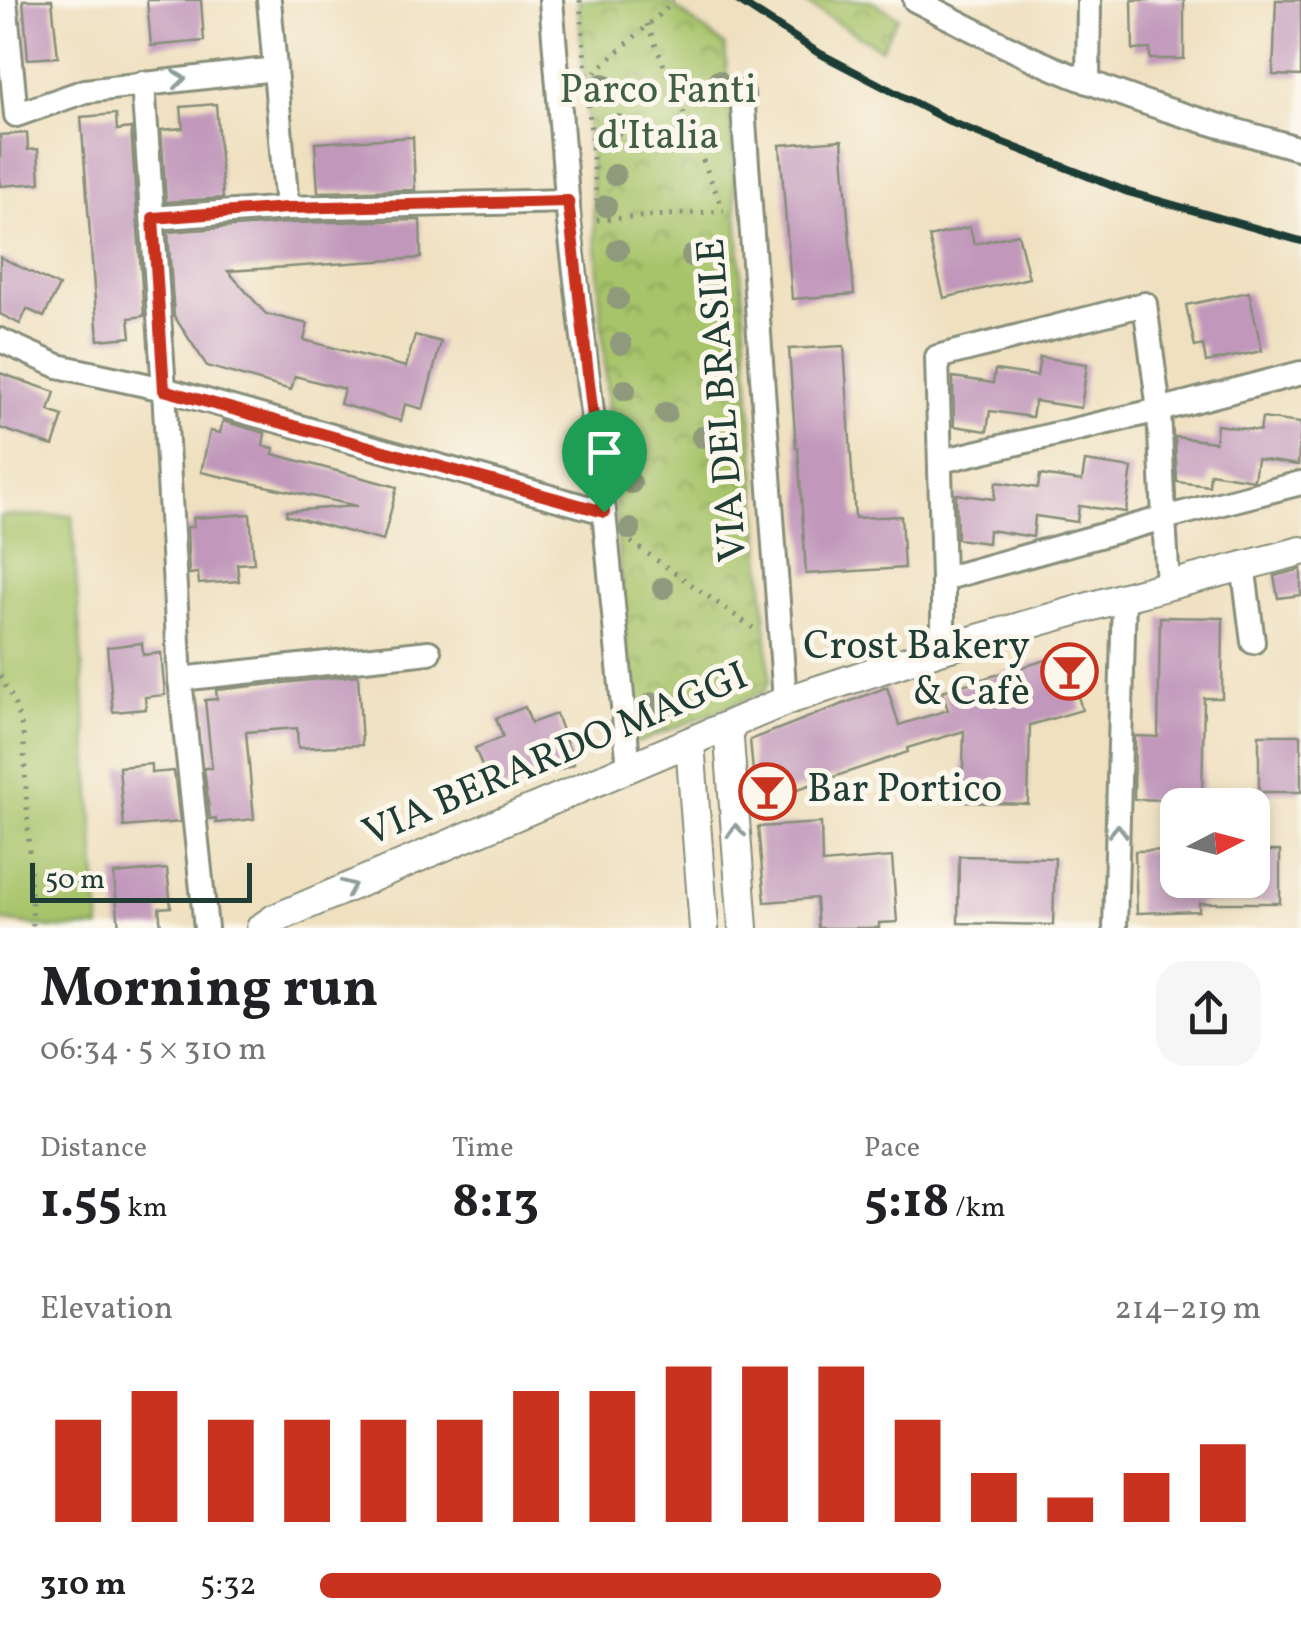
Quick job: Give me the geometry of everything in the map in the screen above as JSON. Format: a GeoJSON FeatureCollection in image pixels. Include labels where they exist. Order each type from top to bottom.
{"type":"FeatureCollection","features":[{"type":"Feature","properties":{"kind":"street"},"geometry":{"type":"LineString","coordinates":[[5,0],[16,114],[85,91],[276,69]]}},
{"type":"Feature","properties":{"kind":"street"},"geometry":{"type":"LineString","coordinates":[[269,0],[287,208]]}},
{"type":"Feature","properties":{"kind":"street"},"geometry":{"type":"LineString","coordinates":[[551,0],[568,201],[629,768]]}},
{"type":"Feature","properties":{"kind":"street"},"geometry":{"type":"LineString","coordinates":[[915,0],[1088,82],[1236,131],[1301,148]]}},
{"type":"Feature","properties":{"kind":"street"},"geometry":{"type":"LineString","coordinates":[[1088,0],[1088,82]]}},
{"type":"Feature","properties":{"kind":"street"},"geometry":{"type":"LineString","coordinates":[[143,83],[180,678],[206,928]]}},
{"type":"Feature","properties":{"kind":"street","name":"VIA DEL BRASILE"},"geometry":{"type":"LineString","coordinates":[[742,93],[786,702]]}},
{"type":"Feature","properties":{"kind":"street"},"geometry":{"type":"LineString","coordinates":[[153,218],[287,208],[568,201]]}},
{"type":"Feature","properties":{"kind":"street"},"geometry":{"type":"LineString","coordinates":[[942,649],[937,357],[1145,304],[1159,410],[1168,585]]}},
{"type":"Feature","properties":{"kind":"street"},"geometry":{"type":"LineString","coordinates":[[0,340],[58,366],[164,390],[604,512]]}},
{"type":"Feature","properties":{"kind":"street"},"geometry":{"type":"LineString","coordinates":[[941,460],[1301,374]]}},
{"type":"Feature","properties":{"kind":"street"},"geometry":{"type":"LineString","coordinates":[[943,578],[1301,483]]}},
{"type":"Feature","properties":{"kind":"street","name":"VIA BERARDO MAGGI"},"geometry":{"type":"LineString","coordinates":[[261,928],[274,919],[786,702],[942,649],[1124,596],[1301,551]]}},
{"type":"Feature","properties":{"kind":"street"},"geometry":{"type":"LineString","coordinates":[[1243,564],[1254,642]]}},
{"type":"Feature","properties":{"kind":"street"},"geometry":{"type":"LineString","coordinates":[[1116,928],[1124,596]]}},
{"type":"Feature","properties":{"kind":"street"},"geometry":{"type":"LineString","coordinates":[[180,678],[428,652]]}},
{"type":"Feature","properties":{"kind":"street"},"geometry":{"type":"LineString","coordinates":[[728,726],[743,928]]}},
{"type":"Feature","properties":{"kind":"street"},"geometry":{"type":"LineString","coordinates":[[690,743],[704,928]]}},
{"type":"Feature","properties":{"kind":"path"},"geometry":{"type":"LineString","coordinates":[[580,0],[597,220],[731,210],[752,232]]}},
{"type":"Feature","properties":{"kind":"path"},"geometry":{"type":"LineString","coordinates":[[587,78],[673,0]]}},
{"type":"Feature","properties":{"kind":"path"},"geometry":{"type":"LineString","coordinates":[[647,24],[724,211]]}},
{"type":"Feature","properties":{"kind":"path"},"geometry":{"type":"LineString","coordinates":[[620,535],[754,629],[760,628]]}},
{"type":"Feature","properties":{"kind":"path"},"geometry":{"type":"LineString","coordinates":[[0,676],[13,699],[22,731],[33,928]]}},
{"type":"Feature","properties":{"kind":"path"},"geometry":{"type":"LineString","coordinates":[[640,724],[678,714]]}},
{"type":"Feature","properties":{"kind":"green space","name":"Parco Fanti d'Italia"},"geometry":{"type":"Polygon","coordinates":[[[578,0],[665,0],[725,46],[770,680],[764,692],[640,742],[632,736],[578,0]]]}},
{"type":"Feature","properties":{"kind":"green space"},"geometry":{"type":"Polygon","coordinates":[[[800,0],[870,0],[898,17],[881,49],[800,0]]]}},
{"type":"Feature","properties":{"kind":"green space"},"geometry":{"type":"Polygon","coordinates":[[[72,515],[100,928],[53,928],[0,920],[0,516],[72,515]]]}},
{"type":"Feature","properties":{"kind":"building"},"geometry":{"type":"Polygon","coordinates":[[[23,0],[52,0],[58,57],[28,59],[23,0]]]}},
{"type":"Feature","properties":{"kind":"building"},"geometry":{"type":"Polygon","coordinates":[[[147,0],[201,0],[204,41],[151,46],[147,0]]]}},
{"type":"Feature","properties":{"kind":"building"},"geometry":{"type":"Polygon","coordinates":[[[1132,0],[1184,0],[1184,59],[1150,59],[1150,49],[1133,50],[1132,0]]]}},
{"type":"Feature","properties":{"kind":"building"},"geometry":{"type":"Polygon","coordinates":[[[1276,0],[1301,0],[1301,76],[1273,75],[1276,0]]]}},
{"type":"Feature","properties":{"kind":"building"},"geometry":{"type":"Polygon","coordinates":[[[216,104],[223,198],[166,202],[161,130],[183,128],[181,107],[216,104]]]}},
{"type":"Feature","properties":{"kind":"building"},"geometry":{"type":"Polygon","coordinates":[[[116,114],[117,130],[131,128],[144,316],[129,318],[131,337],[98,340],[81,117],[116,114]]]}},
{"type":"Feature","properties":{"kind":"building"},"geometry":{"type":"Polygon","coordinates":[[[27,133],[28,150],[38,149],[40,183],[0,186],[0,135],[27,133]]]}},
{"type":"Feature","properties":{"kind":"building"},"geometry":{"type":"Polygon","coordinates":[[[413,137],[415,190],[318,192],[315,143],[413,137]]]}},
{"type":"Feature","properties":{"kind":"building"},"geometry":{"type":"Polygon","coordinates":[[[842,140],[854,294],[792,299],[780,145],[842,140]]]}},
{"type":"Feature","properties":{"kind":"building"},"geometry":{"type":"Polygon","coordinates":[[[420,220],[421,258],[228,271],[266,314],[308,324],[304,340],[406,367],[415,335],[441,342],[423,409],[405,404],[401,421],[340,404],[344,389],[295,376],[291,390],[207,366],[174,316],[168,232],[288,223],[420,220]]]}},
{"type":"Feature","properties":{"kind":"building"},"geometry":{"type":"Polygon","coordinates":[[[970,227],[974,244],[1018,234],[1029,278],[944,298],[929,237],[970,227]]]}},
{"type":"Feature","properties":{"kind":"building"},"geometry":{"type":"Polygon","coordinates":[[[0,257],[59,286],[44,317],[27,309],[20,324],[0,314],[0,257]]]}},
{"type":"Feature","properties":{"kind":"building"},"geometry":{"type":"Polygon","coordinates":[[[1249,292],[1262,351],[1206,362],[1203,345],[1195,347],[1186,305],[1249,292]]]}},
{"type":"Feature","properties":{"kind":"building"},"geometry":{"type":"Polygon","coordinates":[[[844,346],[855,518],[901,516],[904,568],[806,574],[789,349],[844,346]]]}},
{"type":"Feature","properties":{"kind":"building"},"geometry":{"type":"Polygon","coordinates":[[[1040,357],[1087,364],[1081,408],[1035,401],[1032,417],[990,411],[987,431],[954,426],[953,377],[993,383],[995,370],[1037,376],[1040,357]]]}},
{"type":"Feature","properties":{"kind":"building"},"geometry":{"type":"Polygon","coordinates":[[[0,373],[55,392],[49,411],[63,416],[53,446],[0,428],[0,373]]]}},
{"type":"Feature","properties":{"kind":"building"},"geometry":{"type":"Polygon","coordinates":[[[1262,418],[1301,423],[1298,465],[1257,459],[1254,480],[1210,473],[1209,486],[1177,482],[1175,437],[1215,442],[1217,425],[1260,431],[1262,418]]]}},
{"type":"Feature","properties":{"kind":"building"},"geometry":{"type":"Polygon","coordinates":[[[223,421],[265,433],[263,446],[274,448],[273,454],[397,487],[383,541],[286,515],[287,511],[357,506],[201,472],[210,431],[220,433],[223,421]]]}},
{"type":"Feature","properties":{"kind":"building"},"geometry":{"type":"Polygon","coordinates":[[[1085,461],[1132,468],[1126,512],[1079,506],[1077,522],[1035,516],[1033,537],[989,530],[988,543],[957,539],[956,494],[994,499],[996,482],[1038,488],[1040,475],[1082,481],[1085,461]]]}},
{"type":"Feature","properties":{"kind":"building"},"geometry":{"type":"Polygon","coordinates":[[[250,514],[254,563],[237,564],[239,581],[199,584],[198,573],[189,574],[187,527],[194,527],[193,518],[250,514]]]}},
{"type":"Feature","properties":{"kind":"building"},"geometry":{"type":"Polygon","coordinates":[[[1301,569],[1301,595],[1278,598],[1274,576],[1301,569]]]}},
{"type":"Feature","properties":{"kind":"building"},"geometry":{"type":"Polygon","coordinates":[[[1160,617],[1223,618],[1222,698],[1204,698],[1202,788],[1160,788],[1160,800],[1134,799],[1135,736],[1158,737],[1160,617]]]}},
{"type":"Feature","properties":{"kind":"building"},"geometry":{"type":"Polygon","coordinates":[[[142,643],[143,655],[161,653],[165,695],[145,697],[146,709],[113,712],[107,647],[142,643]]]}},
{"type":"Feature","properties":{"kind":"building"},"geometry":{"type":"Polygon","coordinates":[[[1066,654],[1082,710],[1030,725],[1028,804],[962,802],[964,731],[756,803],[750,740],[887,687],[899,725],[948,710],[942,691],[1066,654]]]}},
{"type":"Feature","properties":{"kind":"building"},"geometry":{"type":"Polygon","coordinates":[[[358,675],[362,745],[298,748],[297,728],[246,732],[254,819],[216,823],[216,818],[210,819],[204,768],[212,768],[205,700],[217,699],[216,690],[358,675]]]}},
{"type":"Feature","properties":{"kind":"building"},"geometry":{"type":"Polygon","coordinates":[[[525,707],[531,723],[556,714],[574,764],[493,795],[475,748],[503,737],[496,718],[525,707]]]}},
{"type":"Feature","properties":{"kind":"building"},"geometry":{"type":"Polygon","coordinates":[[[1259,735],[1301,735],[1301,792],[1259,788],[1259,735]]]}},
{"type":"Feature","properties":{"kind":"building"},"geometry":{"type":"Polygon","coordinates":[[[151,764],[151,773],[174,771],[180,822],[124,827],[119,767],[151,764]]]}},
{"type":"Feature","properties":{"kind":"building"},"geometry":{"type":"Polygon","coordinates":[[[821,823],[822,863],[892,857],[897,922],[879,923],[879,928],[818,928],[816,898],[765,902],[758,827],[821,823]]]}},
{"type":"Feature","properties":{"kind":"building"},"geometry":{"type":"Polygon","coordinates":[[[1160,850],[1160,898],[1270,898],[1270,851],[1280,851],[1280,903],[1199,903],[1199,911],[1137,913],[1135,851],[1160,850]]]}},
{"type":"Feature","properties":{"kind":"building"},"geometry":{"type":"Polygon","coordinates":[[[959,856],[1055,858],[1053,925],[958,923],[959,856]]]}},
{"type":"Feature","properties":{"kind":"building"},"geometry":{"type":"Polygon","coordinates":[[[167,869],[171,907],[159,908],[161,928],[119,928],[114,874],[167,869]]]}},
{"type":"Feature","properties":{"kind":"railway"},"geometry":{"type":"LineString","coordinates":[[737,0],[817,52],[953,123],[1128,192],[1301,241]]}},
{"type":"Feature","properties":{"kind":"place","name":"Crost Bakery & Cafè"},"geometry":{"type":"Point","coordinates":[1069,671]}},
{"type":"Feature","properties":{"kind":"place","name":"Bar Portico"},"geometry":{"type":"Point","coordinates":[768,791]}},
{"type":"Feature","properties":{"kind":"route"},"geometry":{"type":"LineString","coordinates":[[568,201],[604,512],[164,390],[153,218],[287,208],[568,201]]}}]}
